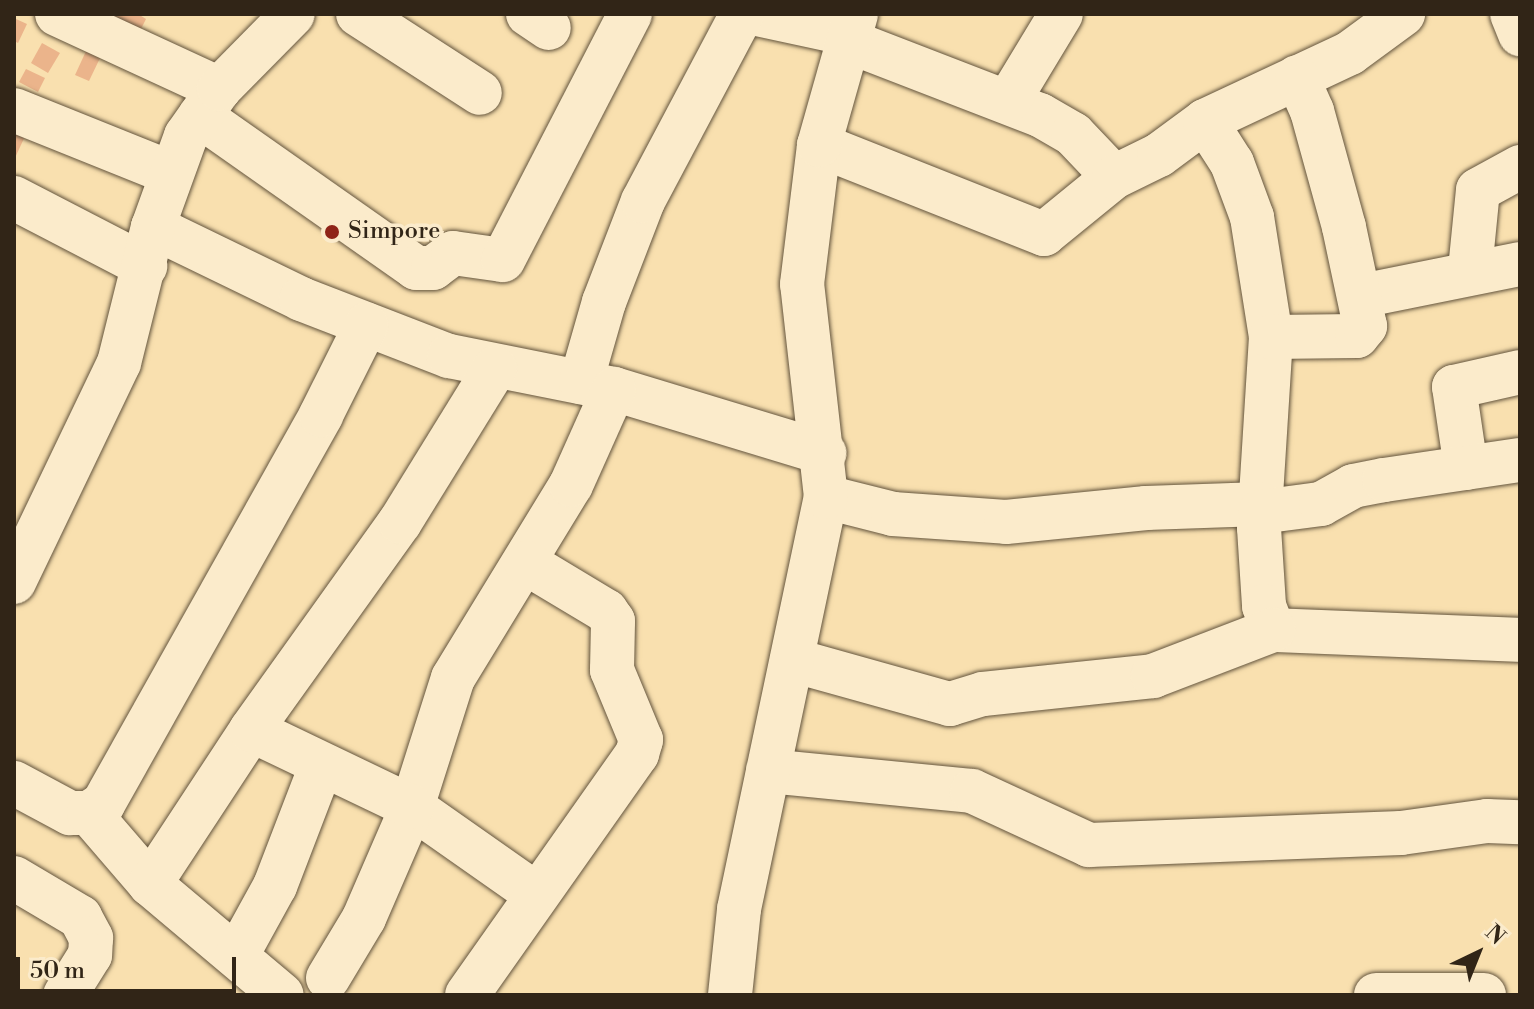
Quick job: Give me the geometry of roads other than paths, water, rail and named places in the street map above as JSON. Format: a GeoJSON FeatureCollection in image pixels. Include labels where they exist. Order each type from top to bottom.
{"type":"FeatureCollection","features":[{"type":"Feature","properties":{"kind":"street"},"geometry":{"type":"LineString","coordinates":[[57,14],[209,103],[416,268],[433,268],[453,253],[503,260],[630,14]]}},
{"type":"Feature","properties":{"kind":"street"},"geometry":{"type":"LineString","coordinates":[[358,14],[480,93]]}},
{"type":"Feature","properties":{"kind":"street"},"geometry":{"type":"LineString","coordinates":[[328,978],[364,918],[412,807],[453,678],[571,485],[598,385],[604,302],[643,201],[742,14]]}},
{"type":"Feature","properties":{"kind":"street"},"geometry":{"type":"LineString","coordinates":[[757,14],[851,30],[1009,100],[1073,134],[1114,177]]}},
{"type":"Feature","properties":{"kind":"street"},"geometry":{"type":"LineString","coordinates":[[1009,100],[1061,14]]}},
{"type":"Feature","properties":{"kind":"street"},"geometry":{"type":"LineString","coordinates":[[819,145],[1044,234],[1114,177],[1159,155],[1205,121],[1366,44],[1403,14]]}},
{"type":"Feature","properties":{"kind":"street"},"geometry":{"type":"LineString","coordinates":[[1512,14],[1520,34]]}},
{"type":"Feature","properties":{"kind":"street"},"geometry":{"type":"LineString","coordinates":[[14,582],[83,447],[119,363],[171,173],[209,103],[273,19]]}},
{"type":"Feature","properties":{"kind":"street"},"geometry":{"type":"LineString","coordinates":[[730,995],[739,909],[826,497],[824,453],[802,284],[819,145],[851,30]]}},
{"type":"Feature","properties":{"kind":"street"},"geometry":{"type":"LineString","coordinates":[[1271,337],[1357,336],[1365,326],[1361,296],[1312,111],[1297,77]]}},
{"type":"Feature","properties":{"kind":"street"},"geometry":{"type":"LineString","coordinates":[[14,110],[171,173]]}},
{"type":"Feature","properties":{"kind":"street"},"geometry":{"type":"LineString","coordinates":[[1205,121],[1232,163],[1252,217],[1271,337],[1261,508],[1261,582],[1273,630]]}},
{"type":"Feature","properties":{"kind":"street"},"geometry":{"type":"LineString","coordinates":[[1470,270],[1478,190],[1520,167]]}},
{"type":"Feature","properties":{"kind":"street"},"geometry":{"type":"LineString","coordinates":[[14,198],[366,325],[495,368],[598,385],[824,453]]}},
{"type":"Feature","properties":{"kind":"street"},"geometry":{"type":"LineString","coordinates":[[1361,296],[1470,270],[1520,264]]}},
{"type":"Feature","properties":{"kind":"street"},"geometry":{"type":"LineString","coordinates":[[14,783],[70,813],[89,813],[103,804],[321,415],[366,325]]}},
{"type":"Feature","properties":{"kind":"street"},"geometry":{"type":"LineString","coordinates":[[150,884],[251,730],[400,522],[495,368]]}},
{"type":"Feature","properties":{"kind":"street"},"geometry":{"type":"LineString","coordinates":[[1466,468],[1454,387],[1520,372]]}},
{"type":"Feature","properties":{"kind":"street"},"geometry":{"type":"LineString","coordinates":[[826,497],[893,514],[1006,522],[1146,508],[1261,508],[1321,504],[1353,486],[1520,460]]}},
{"type":"Feature","properties":{"kind":"street"},"geometry":{"type":"LineString","coordinates":[[467,995],[637,754],[641,740],[612,670],[613,621],[606,611],[526,563]]}},
{"type":"Feature","properties":{"kind":"street"},"geometry":{"type":"LineString","coordinates":[[792,660],[950,704],[983,694],[1165,673],[1218,647],[1273,630],[1520,640]]}},
{"type":"Feature","properties":{"kind":"street"},"geometry":{"type":"LineString","coordinates":[[251,730],[412,807],[536,894]]}},
{"type":"Feature","properties":{"kind":"street"},"geometry":{"type":"LineString","coordinates":[[237,955],[275,886],[321,766]]}},
{"type":"Feature","properties":{"kind":"street"},"geometry":{"type":"LineString","coordinates":[[768,771],[972,791],[1089,845],[1401,833],[1487,821],[1520,822]]}},
{"type":"Feature","properties":{"kind":"street"},"geometry":{"type":"LineString","coordinates":[[89,813],[150,884],[195,925],[237,955],[282,995]]}},
{"type":"Feature","properties":{"kind":"street"},"geometry":{"type":"LineString","coordinates":[[14,878],[80,917],[91,938],[90,955],[65,995]]}},
{"type":"Feature","properties":{"kind":"street"},"geometry":{"type":"LineString","coordinates":[[1376,995],[1484,995]]}},
{"type":"Feature","properties":{"kind":"place","name":"Simpore"},"geometry":{"type":"Point","coordinates":[332,232]}}]}
